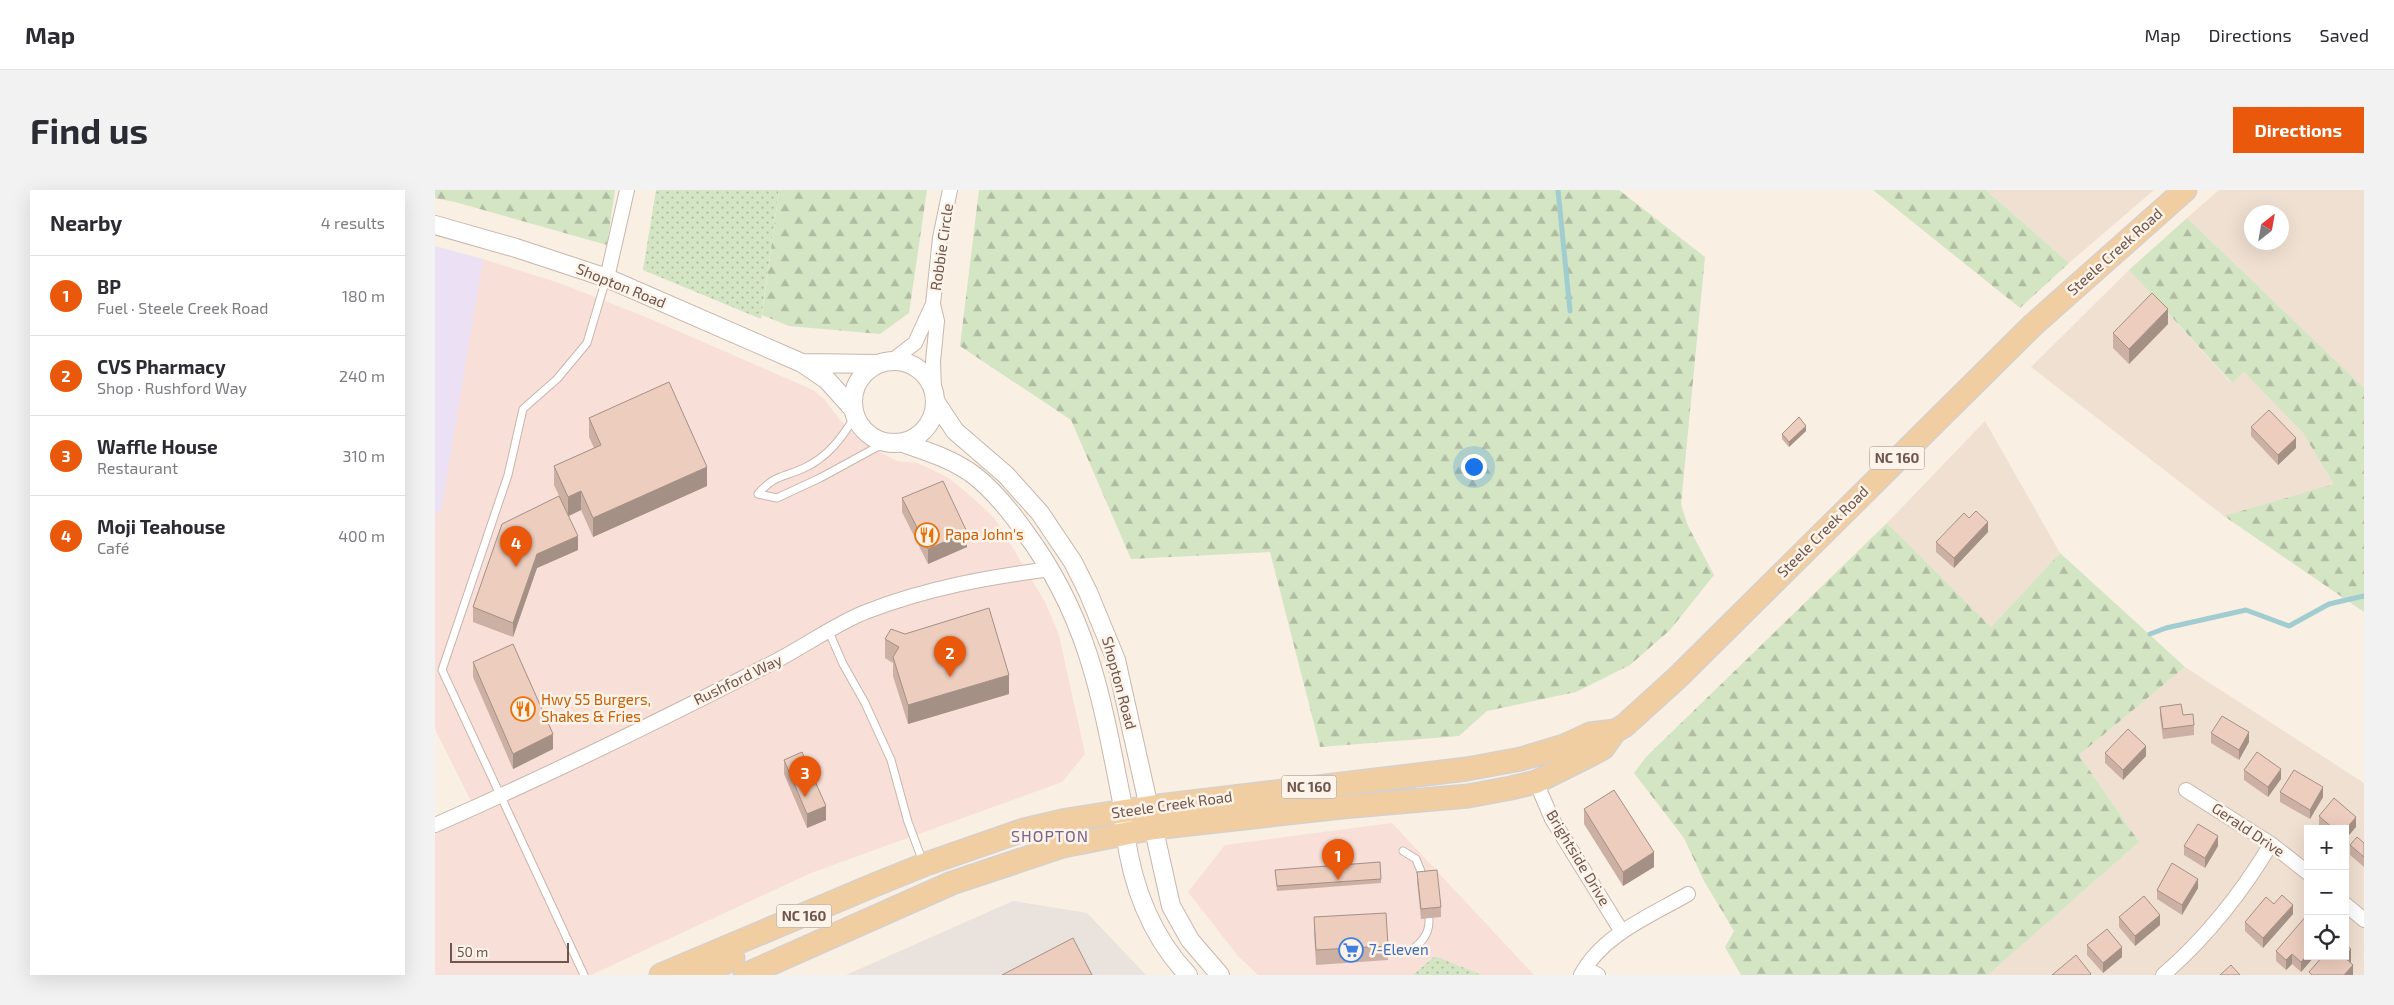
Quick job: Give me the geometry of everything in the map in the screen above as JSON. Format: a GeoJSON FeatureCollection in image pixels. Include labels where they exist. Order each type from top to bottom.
{"type":"FeatureCollection","features":[{"type":"Feature","properties":{"kind":"main road","name":"Steele Creek Road"},"geometry":{"type":"LineString","coordinates":[[745,975],[952,883],[989,869],[1063,846],[1125,833],[1152,817],[1521,759],[1564,746],[1590,734],[1615,731],[1624,726],[1677,678],[2033,325],[2185,190]]}},
{"type":"Feature","properties":{"kind":"main road","name":"Steele Creek Road"},"geometry":{"type":"LineString","coordinates":[[661,975],[926,864],[1024,830],[1123,811],[1152,817],[1339,807],[1468,796],[1536,782],[1603,748],[1615,731]]}},
{"type":"Feature","properties":{"kind":"main road"},"geometry":{"type":"LineString","coordinates":[[703,975],[814,911]]}},
{"type":"Feature","properties":{"kind":"street"},"geometry":{"type":"LineString","coordinates":[[607,278],[627,190]]}},
{"type":"Feature","properties":{"kind":"street","name":"Robbie Circle"},"geometry":{"type":"LineString","coordinates":[[886,362],[915,344],[933,304],[940,238],[951,190]]}},
{"type":"Feature","properties":{"kind":"street","name":"Shopton Road"},"geometry":{"type":"LineString","coordinates":[[435,225],[516,248],[607,278],[802,363],[827,380],[854,413]]}},
{"type":"Feature","properties":{"kind":"street","name":"Robbie Circle"},"geometry":{"type":"LineString","coordinates":[[933,304],[937,321],[933,361],[935,396]]}},
{"type":"Feature","properties":{"kind":"street"},"geometry":{"type":"LineString","coordinates":[[886,362],[917,367],[927,377],[935,396],[934,416],[927,429],[918,438],[898,443],[873,437],[862,428],[854,413],[855,391],[860,379],[867,370],[886,362]]}},
{"type":"Feature","properties":{"kind":"street","name":"Shopton Road"},"geometry":{"type":"LineString","coordinates":[[802,363],[886,362]]}},
{"type":"Feature","properties":{"kind":"street","name":"Shopton Road"},"geometry":{"type":"LineString","coordinates":[[935,396],[955,431],[1006,475],[1040,513],[1077,570],[1105,628],[1116,660],[1171,906],[1190,940],[1220,975]]}},
{"type":"Feature","properties":{"kind":"street","name":"Shopton Road"},"geometry":{"type":"LineString","coordinates":[[898,443],[944,457],[975,476],[1013,515],[1051,569],[1083,634],[1095,674],[1123,811],[1125,833],[1134,877],[1145,912],[1163,944],[1188,975]]}},
{"type":"Feature","properties":{"kind":"street","name":"Rushford Way"},"geometry":{"type":"LineString","coordinates":[[435,825],[501,796],[771,664],[866,611],[930,590],[995,576],[1051,569]]}},
{"type":"Feature","properties":{"kind":"street","name":"Brightside Drive"},"geometry":{"type":"LineString","coordinates":[[1536,782],[1552,819],[1622,932]]}},
{"type":"Feature","properties":{"kind":"street","name":"Gerald Drive"},"geometry":{"type":"LineString","coordinates":[[2186,790],[2271,844],[2305,870]]}},
{"type":"Feature","properties":{"kind":"street"},"geometry":{"type":"LineString","coordinates":[[2163,975],[2187,954],[2220,919],[2271,844]]}},
{"type":"Feature","properties":{"kind":"street"},"geometry":{"type":"LineString","coordinates":[[1598,975],[1583,972],[1593,957],[1622,932],[1688,894]]}},
{"type":"Feature","properties":{"kind":"street"},"geometry":{"type":"LineString","coordinates":[[2349,907],[2364,920]]}},
{"type":"Feature","properties":{"kind":"lane"},"geometry":{"type":"LineString","coordinates":[[584,975],[442,670],[508,475],[523,409],[557,379],[587,343],[607,278]]}},
{"type":"Feature","properties":{"kind":"lane"},"geometry":{"type":"LineString","coordinates":[[854,413],[841,440],[827,454],[805,468],[770,480],[758,494],[777,498],[820,478],[877,447],[898,443]]}},
{"type":"Feature","properties":{"kind":"lane"},"geometry":{"type":"LineString","coordinates":[[829,632],[891,760],[908,822],[926,864]]}},
{"type":"Feature","properties":{"kind":"lane"},"geometry":{"type":"LineString","coordinates":[[1403,851],[1417,859],[1425,881],[1426,890]]}},
{"type":"Feature","properties":{"kind":"lane"},"geometry":{"type":"LineString","coordinates":[[1414,948],[1423,940],[1430,928],[1427,900]]}},
{"type":"Feature","properties":{"kind":"shaded area"},"geometry":{"type":"Polygon","coordinates":[[[1986,190],[2154,190],[2069,263],[1986,190]]]}},
{"type":"Feature","properties":{"kind":"shaded area"},"geometry":{"type":"Polygon","coordinates":[[[2219,190],[2364,190],[2364,388],[2187,218],[2219,190]]]}},
{"type":"Feature","properties":{"kind":"shaded area"},"geometry":{"type":"Polygon","coordinates":[[[435,246],[483,259],[441,513],[435,512],[435,246]]]}},
{"type":"Feature","properties":{"kind":"shaded area"},"geometry":{"type":"Polygon","coordinates":[[[483,259],[562,284],[648,318],[813,390],[824,399],[840,420],[863,443],[897,461],[917,463],[931,469],[950,479],[974,499],[994,518],[1008,540],[1045,602],[1059,635],[1085,754],[1062,782],[811,873],[591,975],[435,975],[435,830],[476,811],[435,729],[435,512],[441,512],[483,259]]]}},
{"type":"Feature","properties":{"kind":"shaded area"},"geometry":{"type":"Polygon","coordinates":[[[2129,270],[2231,383],[2244,372],[2303,433],[2335,485],[2224,516],[2031,367],[2129,270]]]}},
{"type":"Feature","properties":{"kind":"shaded area"},"geometry":{"type":"Polygon","coordinates":[[[1985,421],[2060,553],[1991,627],[1887,523],[1985,421]]]}},
{"type":"Feature","properties":{"kind":"shaded area"},"geometry":{"type":"Polygon","coordinates":[[[2185,667],[2364,783],[2364,975],[1988,975],[2139,842],[2079,755],[2185,667]]]}},
{"type":"Feature","properties":{"kind":"shaded area"},"geometry":{"type":"Polygon","coordinates":[[[1392,823],[1534,975],[1482,975],[1435,956],[1413,975],[1258,975],[1238,956],[1188,892],[1225,845],[1392,823]]]}},
{"type":"Feature","properties":{"kind":"shaded area"},"geometry":{"type":"Polygon","coordinates":[[[1013,901],[1087,913],[1146,975],[846,975],[1013,901]]]}},
{"type":"Feature","properties":{"kind":"green space"},"geometry":{"type":"Polygon","coordinates":[[[435,190],[615,190],[607,245],[435,198],[435,190]]]}},
{"type":"Feature","properties":{"kind":"green space"},"geometry":{"type":"Polygon","coordinates":[[[656,190],[779,190],[761,319],[643,270],[656,190]]]}},
{"type":"Feature","properties":{"kind":"green space"},"geometry":{"type":"Polygon","coordinates":[[[779,190],[927,190],[909,313],[880,334],[789,326],[762,315],[779,190]]]}},
{"type":"Feature","properties":{"kind":"green space"},"geometry":{"type":"Polygon","coordinates":[[[979,190],[1619,190],[1705,257],[1681,504],[1688,526],[1714,575],[1670,630],[1630,665],[1576,692],[1487,711],[1459,736],[1320,747],[1270,552],[1131,559],[1071,420],[960,346],[979,190]]]}},
{"type":"Feature","properties":{"kind":"green space"},"geometry":{"type":"Polygon","coordinates":[[[1873,190],[1986,190],[2069,263],[2020,308],[1873,190]]]}},
{"type":"Feature","properties":{"kind":"green space"},"geometry":{"type":"Polygon","coordinates":[[[2187,218],[2364,388],[2364,612],[2224,516],[2334,484],[2303,433],[2244,372],[2232,383],[2129,270],[2187,218]]]}},
{"type":"Feature","properties":{"kind":"green space"},"geometry":{"type":"Polygon","coordinates":[[[1887,523],[1991,627],[2060,553],[2185,667],[2079,755],[2139,842],[1988,975],[1741,975],[1725,947],[1734,931],[1704,881],[1684,838],[1634,773],[1646,757],[1887,523]]]}},
{"type":"Feature","properties":{"kind":"green space"},"geometry":{"type":"Polygon","coordinates":[[[1435,956],[1482,975],[1413,975],[1435,956]]]}},
{"type":"Feature","properties":{"kind":"building"},"geometry":{"type":"Polygon","coordinates":[[[2152,293],[2168,309],[2129,349],[2113,333],[2152,293]]]}},
{"type":"Feature","properties":{"kind":"building"},"geometry":{"type":"Polygon","coordinates":[[[669,382],[707,467],[593,518],[581,491],[568,497],[554,466],[601,445],[589,418],[669,382]]]}},
{"type":"Feature","properties":{"kind":"building"},"geometry":{"type":"Polygon","coordinates":[[[2269,410],[2296,438],[2278,455],[2251,427],[2269,410]]]}},
{"type":"Feature","properties":{"kind":"building"},"geometry":{"type":"Polygon","coordinates":[[[1799,417],[1806,426],[1789,442],[1782,434],[1799,417]]]}},
{"type":"Feature","properties":{"kind":"building"},"geometry":{"type":"Polygon","coordinates":[[[943,481],[967,532],[928,549],[902,498],[943,481]]]}},
{"type":"Feature","properties":{"kind":"building"},"geometry":{"type":"Polygon","coordinates":[[[559,496],[578,536],[537,554],[513,623],[473,607],[502,524],[559,496]]]}},
{"type":"Feature","properties":{"kind":"building"},"geometry":{"type":"Polygon","coordinates":[[[1976,511],[1988,522],[1954,558],[1936,542],[1964,513],[1969,518],[1976,511]]]}},
{"type":"Feature","properties":{"kind":"building"},"geometry":{"type":"Polygon","coordinates":[[[989,608],[1009,675],[908,705],[893,657],[899,647],[885,639],[891,629],[905,634],[989,608]]]}},
{"type":"Feature","properties":{"kind":"building"},"geometry":{"type":"Polygon","coordinates":[[[513,644],[553,734],[513,754],[473,662],[513,644]]]}},
{"type":"Feature","properties":{"kind":"building"},"geometry":{"type":"Polygon","coordinates":[[[2181,704],[2183,715],[2193,714],[2194,725],[2163,729],[2160,707],[2181,704]]]}},
{"type":"Feature","properties":{"kind":"building"},"geometry":{"type":"Polygon","coordinates":[[[2222,716],[2249,732],[2239,750],[2211,733],[2222,716]]]}},
{"type":"Feature","properties":{"kind":"building"},"geometry":{"type":"Polygon","coordinates":[[[2128,729],[2146,746],[2123,770],[2105,753],[2128,729]]]}},
{"type":"Feature","properties":{"kind":"building"},"geometry":{"type":"Polygon","coordinates":[[[802,752],[826,806],[807,814],[784,760],[802,752]]]}},
{"type":"Feature","properties":{"kind":"building"},"geometry":{"type":"Polygon","coordinates":[[[2257,752],[2281,769],[2268,787],[2244,770],[2257,752]]]}},
{"type":"Feature","properties":{"kind":"building"},"geometry":{"type":"Polygon","coordinates":[[[2294,770],[2323,787],[2310,810],[2280,792],[2294,770]]]}},
{"type":"Feature","properties":{"kind":"building"},"geometry":{"type":"Polygon","coordinates":[[[1614,790],[1654,852],[1623,872],[1584,809],[1614,790]]]}},
{"type":"Feature","properties":{"kind":"building"},"geometry":{"type":"Polygon","coordinates":[[[2334,798],[2356,817],[2349,825],[2329,825],[2319,816],[2334,798]]]}},
{"type":"Feature","properties":{"kind":"building"},"geometry":{"type":"Polygon","coordinates":[[[2198,824],[2218,836],[2205,858],[2184,846],[2198,824]]]}},
{"type":"Feature","properties":{"kind":"building"},"geometry":{"type":"Polygon","coordinates":[[[2357,837],[2364,843],[2364,857],[2350,845],[2357,837]]]}},
{"type":"Feature","properties":{"kind":"building"},"geometry":{"type":"Polygon","coordinates":[[[1380,862],[1381,879],[1277,886],[1275,870],[1380,862]]]}},
{"type":"Feature","properties":{"kind":"building"},"geometry":{"type":"Polygon","coordinates":[[[2172,863],[2198,879],[2182,905],[2157,890],[2172,863]]]}},
{"type":"Feature","properties":{"kind":"building"},"geometry":{"type":"Polygon","coordinates":[[[1437,870],[1441,907],[1421,909],[1417,872],[1437,870]]]}},
{"type":"Feature","properties":{"kind":"building"},"geometry":{"type":"Polygon","coordinates":[[[2282,895],[2293,905],[2263,938],[2245,922],[2266,897],[2274,904],[2282,895]]]}},
{"type":"Feature","properties":{"kind":"building"},"geometry":{"type":"Polygon","coordinates":[[[2144,896],[2160,915],[2135,936],[2119,917],[2144,896]]]}},
{"type":"Feature","properties":{"kind":"building"},"geometry":{"type":"Polygon","coordinates":[[[1386,913],[1388,946],[1316,950],[1314,917],[1386,913]]]}},
{"type":"Feature","properties":{"kind":"building"},"geometry":{"type":"Polygon","coordinates":[[[2304,918],[2304,959],[2301,962],[2292,954],[2286,960],[2276,951],[2304,918]]]}},
{"type":"Feature","properties":{"kind":"building"},"geometry":{"type":"Polygon","coordinates":[[[2107,929],[2122,947],[2103,963],[2087,945],[2107,929]]]}},
{"type":"Feature","properties":{"kind":"building"},"geometry":{"type":"Polygon","coordinates":[[[1073,938],[1092,975],[1002,975],[1073,938]]]}},
{"type":"Feature","properties":{"kind":"building"},"geometry":{"type":"Polygon","coordinates":[[[2076,955],[2090,975],[2052,975],[2076,955]]]}},
{"type":"Feature","properties":{"kind":"building"},"geometry":{"type":"Polygon","coordinates":[[[2320,960],[2347,960],[2353,965],[2344,975],[2312,975],[2309,972],[2320,960]]]}},
{"type":"Feature","properties":{"kind":"building"},"geometry":{"type":"Polygon","coordinates":[[[2231,965],[2240,975],[2220,975],[2231,965]]]}},
{"type":"Feature","properties":{"kind":"waterway"},"geometry":{"type":"LineString","coordinates":[[1558,190],[1570,311]]}},
{"type":"Feature","properties":{"kind":"waterway"},"geometry":{"type":"LineString","coordinates":[[2150,634],[2166,628],[2246,610],[2289,626],[2329,604],[2364,596]]}},
{"type":"Feature","properties":{"kind":"place","name":"Papa John's"},"geometry":{"type":"Point","coordinates":[927,535]}},
{"type":"Feature","properties":{"kind":"place","name":"Moji Teahouse"},"geometry":{"type":"Point","coordinates":[516,567]}},
{"type":"Feature","properties":{"kind":"place","name":"CVS Pharmacy"},"geometry":{"type":"Point","coordinates":[950,677]}},
{"type":"Feature","properties":{"kind":"place","name":"Hwy 55 Burgers, Shakes & Fries"},"geometry":{"type":"Point","coordinates":[523,709]}},
{"type":"Feature","properties":{"kind":"place","name":"Waffle House"},"geometry":{"type":"Point","coordinates":[805,797]}},
{"type":"Feature","properties":{"kind":"place","name":"BP"},"geometry":{"type":"Point","coordinates":[1338,880]}},
{"type":"Feature","properties":{"kind":"place","name":"7-Eleven"},"geometry":{"type":"Point","coordinates":[1351,950]}},
{"type":"Feature","properties":{"kind":"district","name":"SHOPTON"},"geometry":{"type":"Point","coordinates":[1050,836]}}]}
